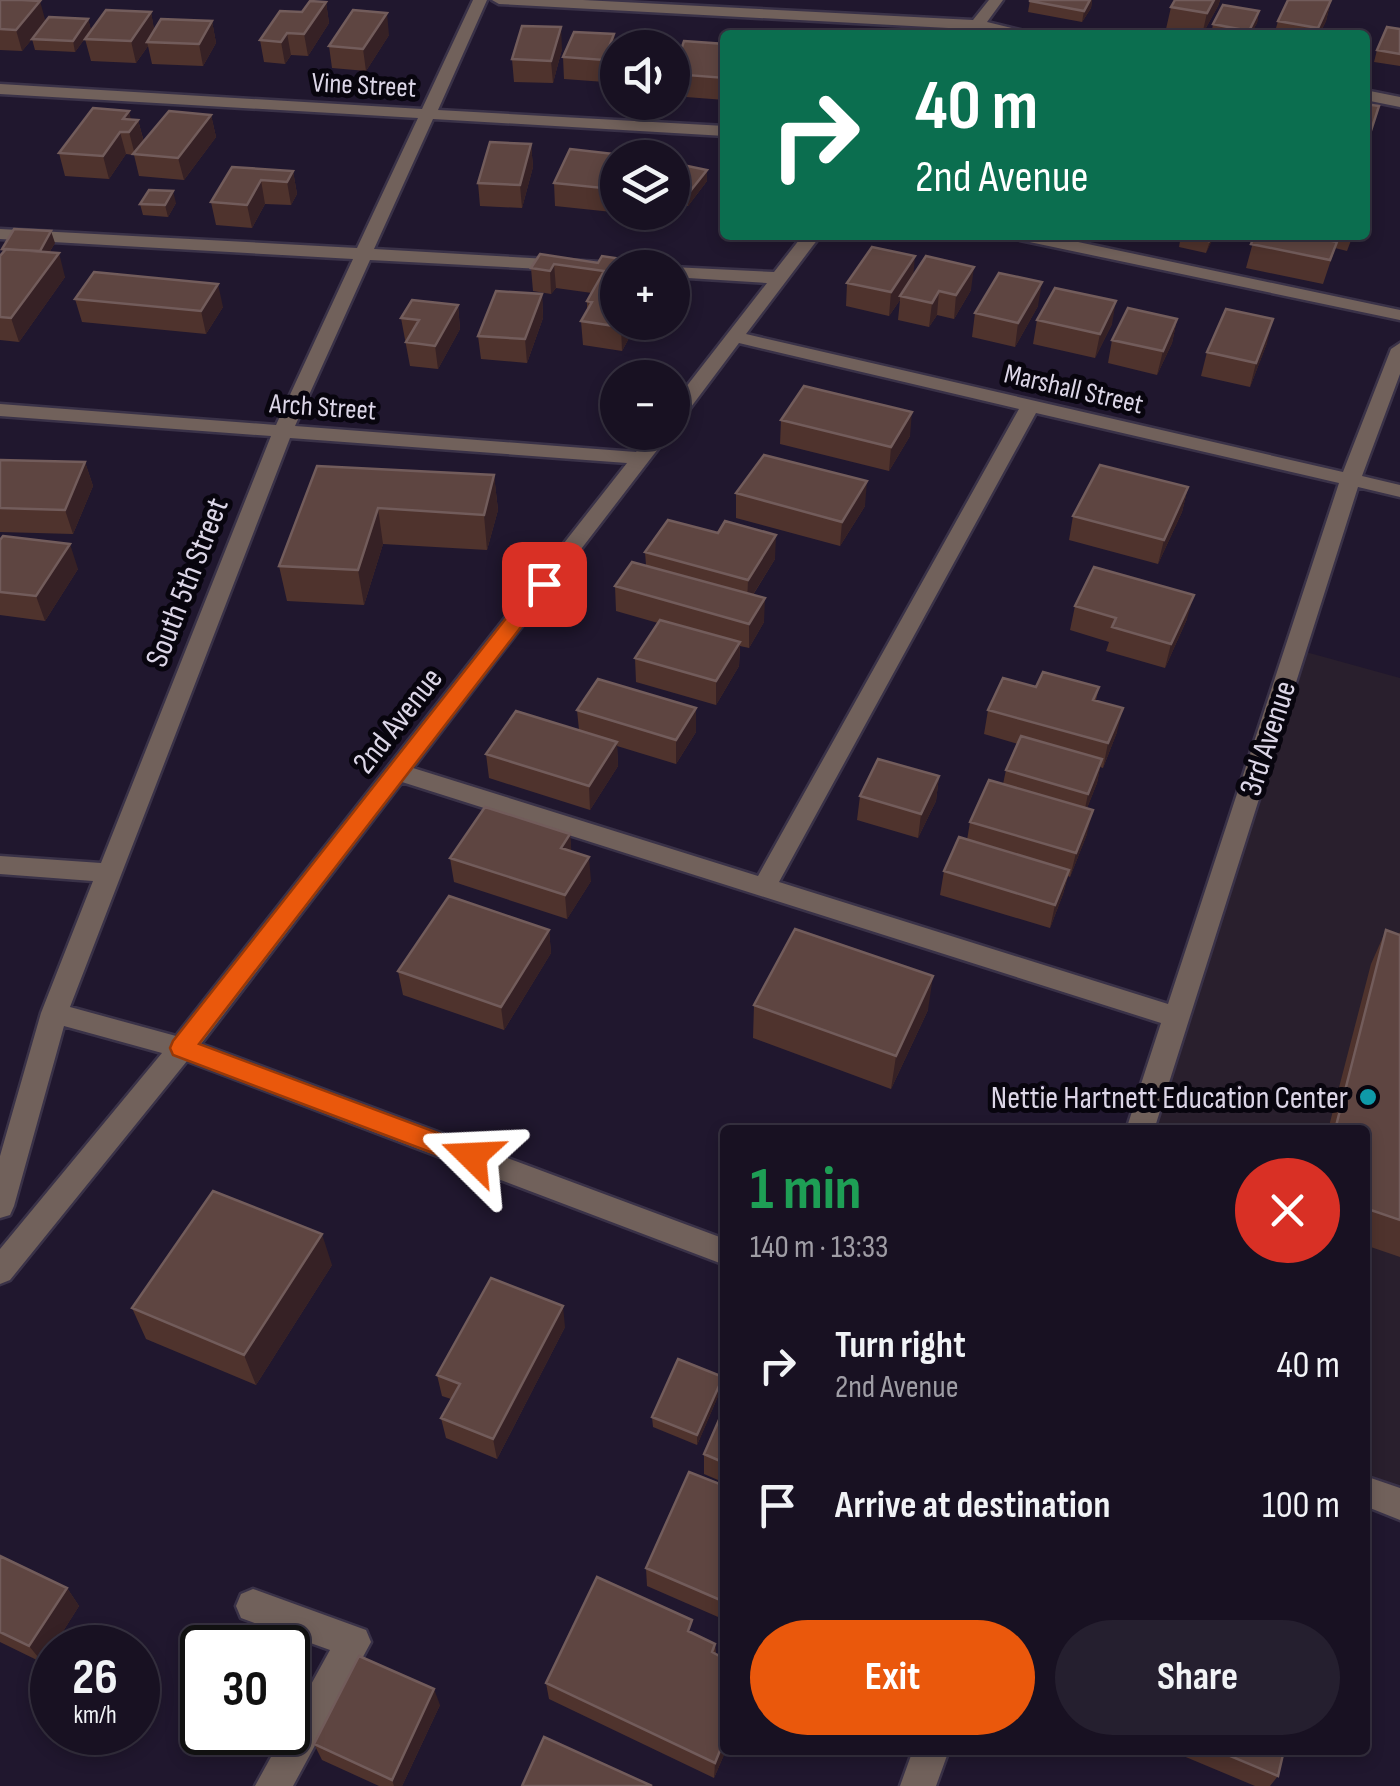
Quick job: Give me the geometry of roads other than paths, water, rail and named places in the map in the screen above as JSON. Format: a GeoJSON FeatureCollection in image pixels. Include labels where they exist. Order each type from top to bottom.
{"type":"FeatureCollection","features":[{"type":"Feature","properties":{"kind":"street","name":"South 5th Street"},"geometry":{"type":"LineString","coordinates":[[0,1206],[54,1014],[283,430],[480,0]]}},
{"type":"Feature","properties":{"kind":"street"},"geometry":{"type":"LineString","coordinates":[[498,0],[974,30],[996,0]]}},
{"type":"Feature","properties":{"kind":"street","name":"Vine Street"},"geometry":{"type":"LineString","coordinates":[[0,89],[720,131]]}},
{"type":"Feature","properties":{"kind":"street"},"geometry":{"type":"LineString","coordinates":[[1370,96],[1400,102]]}},
{"type":"Feature","properties":{"kind":"street"},"geometry":{"type":"LineString","coordinates":[[0,234],[600,267]]}},
{"type":"Feature","properties":{"kind":"street"},"geometry":{"type":"LineString","coordinates":[[690,396],[808,240]]}},
{"type":"Feature","properties":{"kind":"street"},"geometry":{"type":"LineString","coordinates":[[1044,240],[1400,315]]}},
{"type":"Feature","properties":{"kind":"street"},"geometry":{"type":"LineString","coordinates":[[1113,254],[1120,240]]}},
{"type":"Feature","properties":{"kind":"street"},"geometry":{"type":"LineString","coordinates":[[690,273],[779,278]]}},
{"type":"Feature","properties":{"kind":"street","name":"Marshall Street"},"geometry":{"type":"LineString","coordinates":[[735,338],[1400,492]]}},
{"type":"Feature","properties":{"kind":"street","name":"3rd Avenue"},"geometry":{"type":"LineString","coordinates":[[1142,1125],[1350,480],[1400,348]]}},
{"type":"Feature","properties":{"kind":"street"},"geometry":{"type":"LineString","coordinates":[[764,887],[1030,406]]}},
{"type":"Feature","properties":{"kind":"street","name":"Arch Street"},"geometry":{"type":"LineString","coordinates":[[0,410],[642,458]]}},
{"type":"Feature","properties":{"kind":"street","name":"2nd Avenue"},"geometry":{"type":"LineString","coordinates":[[182,1048],[648,450]]}},
{"type":"Feature","properties":{"kind":"street"},"geometry":{"type":"LineString","coordinates":[[398,772],[1176,1017]]}},
{"type":"Feature","properties":{"kind":"street"},"geometry":{"type":"LineString","coordinates":[[0,865],[110,874]]}},
{"type":"Feature","properties":{"kind":"street"},"geometry":{"type":"LineString","coordinates":[[54,1014],[182,1048],[720,1250]]}},
{"type":"Feature","properties":{"kind":"street"},"geometry":{"type":"LineString","coordinates":[[0,1272],[182,1048]]}},
{"type":"Feature","properties":{"kind":"street"},"geometry":{"type":"LineString","coordinates":[[1370,1493],[1400,1504]]}},
{"type":"Feature","properties":{"kind":"street"},"geometry":{"type":"LineString","coordinates":[[253,1606],[354,1642],[272,1786]]}},
{"type":"Feature","properties":{"kind":"street"},"geometry":{"type":"LineString","coordinates":[[918,1786],[929,1755]]}},
{"type":"Feature","properties":{"kind":"place","name":"Nettie Hartnett Education Center"},"geometry":{"type":"Point","coordinates":[1368,1097]}}]}
